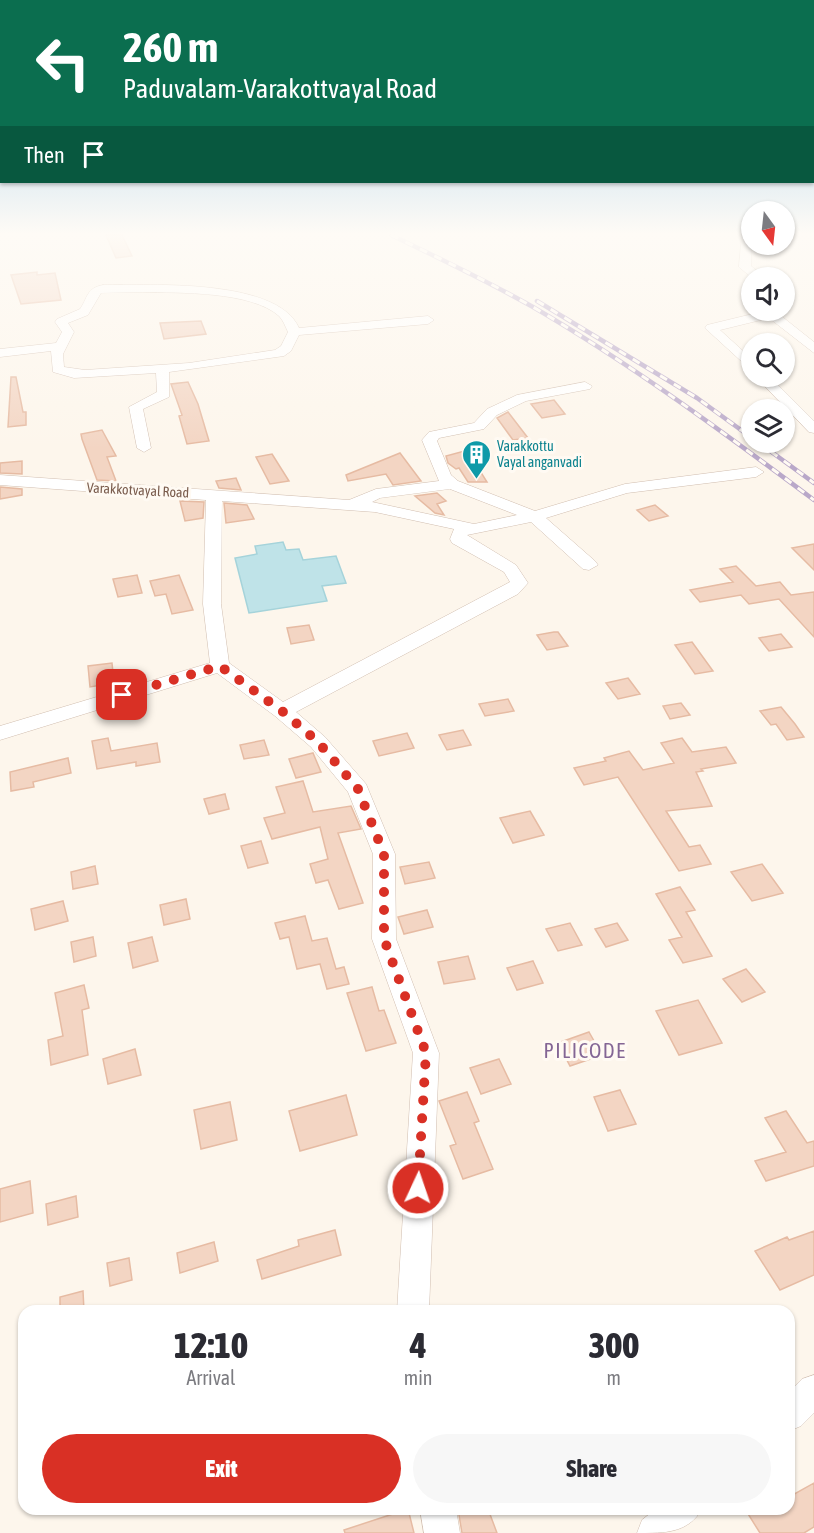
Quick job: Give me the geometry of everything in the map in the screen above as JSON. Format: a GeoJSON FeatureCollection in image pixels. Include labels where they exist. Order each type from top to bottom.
{"type":"FeatureCollection","features":[{"type":"Feature","properties":{"kind":"street"},"geometry":{"type":"LineString","coordinates":[[88,307],[84,312],[61,322],[68,332],[56,354],[56,365],[66,372],[162,369],[279,353],[286,348],[294,332]]}},
{"type":"Feature","properties":{"kind":"street"},"geometry":{"type":"LineString","coordinates":[[269,307],[281,311],[294,332]]}},
{"type":"Feature","properties":{"kind":"street"},"geometry":{"type":"LineString","coordinates":[[294,332],[428,320]]}},
{"type":"Feature","properties":{"kind":"street"},"geometry":{"type":"LineString","coordinates":[[741,321],[711,328],[741,357]]}},
{"type":"Feature","properties":{"kind":"street"},"geometry":{"type":"LineString","coordinates":[[790,321],[814,349]]}},
{"type":"Feature","properties":{"kind":"street"},"geometry":{"type":"LineString","coordinates":[[0,353],[60,346]]}},
{"type":"Feature","properties":{"kind":"street"},"geometry":{"type":"LineString","coordinates":[[144,448],[136,407],[164,394],[162,369]]}},
{"type":"Feature","properties":{"kind":"street"},"geometry":{"type":"LineString","coordinates":[[585,386],[522,398],[492,412],[479,426],[434,435],[429,440],[444,477],[452,484],[534,516],[589,566]]}},
{"type":"Feature","properties":{"kind":"street"},"geometry":{"type":"LineString","coordinates":[[772,387],[814,429]]}},
{"type":"Feature","properties":{"kind":"street"},"geometry":{"type":"LineString","coordinates":[[282,711],[367,669],[512,591],[519,584],[510,569],[458,539],[460,532],[534,516],[625,489],[756,472]]}},
{"type":"Feature","properties":{"kind":"street","name":"Varakkotvayal Road"},"geometry":{"type":"LineString","coordinates":[[0,480],[354,504],[471,528]]}},
{"type":"Feature","properties":{"kind":"street"},"geometry":{"type":"LineString","coordinates":[[354,504],[376,494],[452,484]]}},
{"type":"Feature","properties":{"kind":"street"},"geometry":{"type":"LineString","coordinates":[[213,496],[215,504],[209,586],[212,622],[220,666],[282,711],[318,742],[358,789],[384,854],[384,939],[426,1053],[413,1277],[414,1305]]}},
{"type":"Feature","properties":{"kind":"street"},"geometry":{"type":"LineString","coordinates":[[0,733],[220,666]]}},
{"type":"Feature","properties":{"kind":"street"},"geometry":{"type":"LineString","coordinates":[[795,1408],[814,1391]]}},
{"type":"Feature","properties":{"kind":"street"},"geometry":{"type":"LineString","coordinates":[[439,1515],[442,1533]]}},
{"type":"Feature","properties":{"kind":"street"},"geometry":{"type":"LineString","coordinates":[[655,1533],[677,1515]]}},
{"type":"Feature","properties":{"kind":"water"},"geometry":{"type":"Polygon","coordinates":[[[283,542],[286,550],[299,549],[303,560],[336,556],[346,583],[322,586],[327,601],[249,613],[235,558],[257,554],[255,546],[283,542]]]}},
{"type":"Feature","properties":{"kind":"building"},"geometry":{"type":"Polygon","coordinates":[[[201,321],[206,334],[164,339],[160,323],[201,321]]]}},
{"type":"Feature","properties":{"kind":"building"},"geometry":{"type":"Polygon","coordinates":[[[11,377],[16,377],[23,412],[26,412],[26,425],[8,427],[11,377]]]}},
{"type":"Feature","properties":{"kind":"building"},"geometry":{"type":"Polygon","coordinates":[[[188,382],[198,404],[209,441],[187,444],[179,416],[182,415],[171,384],[188,382]]]}},
{"type":"Feature","properties":{"kind":"building"},"geometry":{"type":"Polygon","coordinates":[[[554,400],[565,414],[542,418],[531,404],[554,400]]]}},
{"type":"Feature","properties":{"kind":"building"},"geometry":{"type":"Polygon","coordinates":[[[508,412],[528,438],[513,440],[497,418],[508,412]]]}},
{"type":"Feature","properties":{"kind":"building"},"geometry":{"type":"Polygon","coordinates":[[[102,430],[116,456],[107,457],[116,481],[97,480],[82,439],[81,434],[102,430]]]}},
{"type":"Feature","properties":{"kind":"building"},"geometry":{"type":"Polygon","coordinates":[[[468,450],[481,461],[475,463],[487,482],[468,482],[459,468],[456,469],[448,463],[446,456],[468,450]]]}},
{"type":"Feature","properties":{"kind":"building"},"geometry":{"type":"Polygon","coordinates":[[[400,453],[421,481],[393,485],[386,474],[348,481],[346,475],[400,453]]]}},
{"type":"Feature","properties":{"kind":"building"},"geometry":{"type":"Polygon","coordinates":[[[272,454],[289,481],[270,484],[256,457],[272,454]]]}},
{"type":"Feature","properties":{"kind":"building"},"geometry":{"type":"Polygon","coordinates":[[[22,461],[22,474],[0,473],[0,463],[22,461]]]}},
{"type":"Feature","properties":{"kind":"building"},"geometry":{"type":"Polygon","coordinates":[[[236,478],[241,490],[219,488],[216,481],[236,478]]]}},
{"type":"Feature","properties":{"kind":"building"},"geometry":{"type":"Polygon","coordinates":[[[0,487],[22,489],[22,495],[0,499],[0,487]]]}},
{"type":"Feature","properties":{"kind":"building"},"geometry":{"type":"Polygon","coordinates":[[[437,493],[446,501],[437,504],[444,515],[435,513],[415,496],[437,493]]]}},
{"type":"Feature","properties":{"kind":"building"},"geometry":{"type":"Polygon","coordinates":[[[180,501],[204,502],[203,518],[185,521],[180,501]]]}},
{"type":"Feature","properties":{"kind":"building"},"geometry":{"type":"Polygon","coordinates":[[[224,503],[247,505],[254,519],[226,523],[224,503]]]}},
{"type":"Feature","properties":{"kind":"building"},"geometry":{"type":"Polygon","coordinates":[[[655,505],[668,516],[649,521],[637,510],[655,505]]]}},
{"type":"Feature","properties":{"kind":"building"},"geometry":{"type":"Polygon","coordinates":[[[814,544],[814,570],[792,548],[814,544]]]}},
{"type":"Feature","properties":{"kind":"building"},"geometry":{"type":"Polygon","coordinates":[[[736,566],[756,586],[780,582],[791,595],[814,592],[814,637],[779,599],[749,604],[741,595],[700,602],[690,590],[733,582],[720,569],[736,566]]]}},
{"type":"Feature","properties":{"kind":"building"},"geometry":{"type":"Polygon","coordinates":[[[137,575],[142,593],[118,597],[113,579],[137,575]]]}},
{"type":"Feature","properties":{"kind":"building"},"geometry":{"type":"Polygon","coordinates":[[[179,575],[193,610],[172,614],[166,594],[155,596],[150,581],[179,575]]]}},
{"type":"Feature","properties":{"kind":"building"},"geometry":{"type":"Polygon","coordinates":[[[309,625],[314,640],[291,644],[287,628],[309,625]]]}},
{"type":"Feature","properties":{"kind":"building"},"geometry":{"type":"Polygon","coordinates":[[[558,632],[568,646],[547,650],[537,635],[558,632]]]}},
{"type":"Feature","properties":{"kind":"building"},"geometry":{"type":"Polygon","coordinates":[[[781,634],[792,647],[769,651],[759,638],[781,634]]]}},
{"type":"Feature","properties":{"kind":"building"},"geometry":{"type":"Polygon","coordinates":[[[692,642],[713,671],[695,674],[675,645],[692,642]]]}},
{"type":"Feature","properties":{"kind":"building"},"geometry":{"type":"Polygon","coordinates":[[[112,663],[114,683],[90,687],[88,666],[112,663]]]}},
{"type":"Feature","properties":{"kind":"building"},"geometry":{"type":"Polygon","coordinates":[[[628,678],[640,694],[618,699],[606,683],[628,678]]]}},
{"type":"Feature","properties":{"kind":"building"},"geometry":{"type":"Polygon","coordinates":[[[508,699],[514,711],[485,716],[479,704],[508,699]]]}},
{"type":"Feature","properties":{"kind":"building"},"geometry":{"type":"Polygon","coordinates":[[[681,703],[690,715],[670,719],[663,706],[681,703]]]}},
{"type":"Feature","properties":{"kind":"building"},"geometry":{"type":"Polygon","coordinates":[[[781,707],[804,737],[787,740],[776,724],[771,725],[760,711],[781,707]]]}},
{"type":"Feature","properties":{"kind":"building"},"geometry":{"type":"Polygon","coordinates":[[[463,730],[471,745],[447,750],[439,735],[463,730]]]}},
{"type":"Feature","properties":{"kind":"building"},"geometry":{"type":"Polygon","coordinates":[[[407,733],[414,748],[379,756],[373,741],[407,733]]]}},
{"type":"Feature","properties":{"kind":"building"},"geometry":{"type":"Polygon","coordinates":[[[108,738],[111,751],[157,743],[160,762],[136,766],[136,762],[97,769],[92,741],[108,738]]]}},
{"type":"Feature","properties":{"kind":"building"},"geometry":{"type":"Polygon","coordinates":[[[682,738],[692,752],[726,747],[736,763],[701,769],[703,771],[696,772],[712,806],[666,811],[689,847],[700,845],[711,864],[679,871],[618,777],[584,785],[574,768],[606,761],[604,758],[629,751],[643,770],[674,763],[661,743],[682,738]]]}},
{"type":"Feature","properties":{"kind":"building"},"geometry":{"type":"Polygon","coordinates":[[[264,740],[269,755],[244,759],[240,745],[264,740]]]}},
{"type":"Feature","properties":{"kind":"building"},"geometry":{"type":"Polygon","coordinates":[[[313,753],[321,772],[296,778],[289,759],[313,753]]]}},
{"type":"Feature","properties":{"kind":"building"},"geometry":{"type":"Polygon","coordinates":[[[68,758],[71,773],[33,782],[34,787],[11,791],[10,772],[68,758]]]}},
{"type":"Feature","properties":{"kind":"building"},"geometry":{"type":"Polygon","coordinates":[[[303,781],[313,812],[351,806],[361,829],[338,833],[363,903],[339,909],[328,880],[316,883],[310,864],[328,859],[320,827],[272,839],[264,818],[285,813],[276,787],[303,781]]]}},
{"type":"Feature","properties":{"kind":"building"},"geometry":{"type":"Polygon","coordinates":[[[225,794],[229,809],[209,814],[204,799],[225,794]]]}},
{"type":"Feature","properties":{"kind":"building"},"geometry":{"type":"Polygon","coordinates":[[[530,811],[544,835],[513,843],[500,818],[530,811]]]}},
{"type":"Feature","properties":{"kind":"building"},"geometry":{"type":"Polygon","coordinates":[[[261,841],[268,863],[248,868],[241,846],[261,841]]]}},
{"type":"Feature","properties":{"kind":"building"},"geometry":{"type":"Polygon","coordinates":[[[429,862],[435,878],[405,884],[400,867],[429,862]]]}},
{"type":"Feature","properties":{"kind":"building"},"geometry":{"type":"Polygon","coordinates":[[[762,864],[783,893],[752,901],[731,872],[762,864]]]}},
{"type":"Feature","properties":{"kind":"building"},"geometry":{"type":"Polygon","coordinates":[[[95,866],[98,884],[73,889],[71,872],[95,866]]]}},
{"type":"Feature","properties":{"kind":"building"},"geometry":{"type":"Polygon","coordinates":[[[680,887],[695,910],[686,912],[712,956],[683,963],[669,940],[682,937],[656,894],[680,887]]]}},
{"type":"Feature","properties":{"kind":"building"},"geometry":{"type":"Polygon","coordinates":[[[186,899],[190,919],[164,925],[160,905],[186,899]]]}},
{"type":"Feature","properties":{"kind":"building"},"geometry":{"type":"Polygon","coordinates":[[[63,901],[68,921],[35,930],[31,909],[63,901]]]}},
{"type":"Feature","properties":{"kind":"building"},"geometry":{"type":"Polygon","coordinates":[[[427,910],[433,927],[404,934],[398,917],[427,910]]]}},
{"type":"Feature","properties":{"kind":"building"},"geometry":{"type":"Polygon","coordinates":[[[305,916],[312,941],[327,938],[336,969],[344,967],[349,984],[327,989],[320,964],[297,969],[289,937],[280,939],[275,923],[305,916]]]}},
{"type":"Feature","properties":{"kind":"building"},"geometry":{"type":"Polygon","coordinates":[[[570,923],[582,945],[558,951],[546,929],[570,923]]]}},
{"type":"Feature","properties":{"kind":"building"},"geometry":{"type":"Polygon","coordinates":[[[617,923],[628,940],[606,947],[595,929],[617,923]]]}},
{"type":"Feature","properties":{"kind":"building"},"geometry":{"type":"Polygon","coordinates":[[[93,937],[96,956],[74,962],[71,942],[93,937]]]}},
{"type":"Feature","properties":{"kind":"building"},"geometry":{"type":"Polygon","coordinates":[[[152,937],[158,961],[133,968],[128,943],[152,937]]]}},
{"type":"Feature","properties":{"kind":"building"},"geometry":{"type":"Polygon","coordinates":[[[468,956],[475,979],[444,984],[438,962],[468,956]]]}},
{"type":"Feature","properties":{"kind":"building"},"geometry":{"type":"Polygon","coordinates":[[[533,961],[543,983],[517,990],[507,968],[533,961]]]}},
{"type":"Feature","properties":{"kind":"building"},"geometry":{"type":"Polygon","coordinates":[[[746,969],[765,992],[742,1002],[723,979],[746,969]]]}},
{"type":"Feature","properties":{"kind":"building"},"geometry":{"type":"Polygon","coordinates":[[[84,985],[89,1008],[82,1010],[88,1055],[51,1065],[48,1040],[63,1036],[55,993],[84,985]]]}},
{"type":"Feature","properties":{"kind":"building"},"geometry":{"type":"Polygon","coordinates":[[[372,987],[379,1011],[384,1010],[396,1043],[366,1051],[347,993],[372,987]]]}},
{"type":"Feature","properties":{"kind":"building"},"geometry":{"type":"Polygon","coordinates":[[[698,1000],[722,1043],[679,1055],[656,1011],[698,1000]]]}},
{"type":"Feature","properties":{"kind":"building"},"geometry":{"type":"Polygon","coordinates":[[[589,1032],[602,1055],[570,1066],[558,1043],[589,1032]]]}},
{"type":"Feature","properties":{"kind":"building"},"geometry":{"type":"Polygon","coordinates":[[[135,1049],[141,1075],[108,1084],[103,1059],[135,1049]]]}},
{"type":"Feature","properties":{"kind":"building"},"geometry":{"type":"Polygon","coordinates":[[[499,1059],[511,1084],[481,1094],[470,1068],[499,1059]]]}},
{"type":"Feature","properties":{"kind":"building"},"geometry":{"type":"Polygon","coordinates":[[[620,1090],[636,1124],[608,1131],[594,1097],[620,1090]]]}},
{"type":"Feature","properties":{"kind":"building"},"geometry":{"type":"Polygon","coordinates":[[[467,1092],[479,1121],[474,1123],[493,1169],[463,1179],[450,1146],[456,1144],[439,1101],[467,1092]]]}},
{"type":"Feature","properties":{"kind":"building"},"geometry":{"type":"Polygon","coordinates":[[[346,1095],[357,1135],[300,1151],[289,1111],[346,1095]]]}},
{"type":"Feature","properties":{"kind":"building"},"geometry":{"type":"Polygon","coordinates":[[[230,1102],[237,1140],[201,1149],[194,1110],[230,1102]]]}},
{"type":"Feature","properties":{"kind":"building"},"geometry":{"type":"Polygon","coordinates":[[[786,1111],[807,1143],[814,1141],[814,1166],[766,1181],[755,1161],[786,1152],[765,1118],[786,1111]]]}},
{"type":"Feature","properties":{"kind":"building"},"geometry":{"type":"Polygon","coordinates":[[[30,1181],[33,1213],[0,1222],[0,1189],[30,1181]]]}},
{"type":"Feature","properties":{"kind":"building"},"geometry":{"type":"Polygon","coordinates":[[[76,1196],[78,1217],[48,1225],[46,1204],[76,1196]]]}},
{"type":"Feature","properties":{"kind":"building"},"geometry":{"type":"Polygon","coordinates":[[[335,1230],[341,1255],[262,1279],[257,1260],[299,1246],[298,1240],[335,1230]]]}},
{"type":"Feature","properties":{"kind":"building"},"geometry":{"type":"Polygon","coordinates":[[[814,1231],[814,1275],[780,1290],[755,1251],[787,1237],[789,1240],[814,1231]]]}},
{"type":"Feature","properties":{"kind":"building"},"geometry":{"type":"Polygon","coordinates":[[[214,1242],[218,1261],[180,1273],[177,1253],[214,1242]]]}},
{"type":"Feature","properties":{"kind":"building"},"geometry":{"type":"Polygon","coordinates":[[[129,1258],[132,1280],[110,1286],[107,1263],[129,1258]]]}},
{"type":"Feature","properties":{"kind":"building"},"geometry":{"type":"Polygon","coordinates":[[[83,1291],[84,1305],[60,1305],[60,1297],[83,1291]]]}},
{"type":"Feature","properties":{"kind":"building"},"geometry":{"type":"Polygon","coordinates":[[[814,1483],[814,1527],[804,1533],[760,1533],[749,1515],[795,1515],[795,1494],[814,1483]]]}},
{"type":"Feature","properties":{"kind":"building"},"geometry":{"type":"Polygon","coordinates":[[[390,1515],[410,1515],[414,1533],[345,1533],[344,1530],[390,1515]]]}},
{"type":"Feature","properties":{"kind":"building"},"geometry":{"type":"Polygon","coordinates":[[[459,1515],[490,1515],[497,1533],[462,1533],[459,1515]]]}},
{"type":"Feature","properties":{"kind":"railway"},"geometry":{"type":"LineString","coordinates":[[532,307],[676,399],[814,500]]}},
{"type":"Feature","properties":{"kind":"railway"},"geometry":{"type":"LineString","coordinates":[[546,307],[697,398],[741,430]]}},
{"type":"Feature","properties":{"kind":"railway"},"geometry":{"type":"LineString","coordinates":[[773,453],[814,483]]}},
{"type":"Feature","properties":{"kind":"place","name":"Varakkottu Vayal anganvadi"},"geometry":{"type":"Point","coordinates":[476,480]}},
{"type":"Feature","properties":{"kind":"district","name":"PILICODE"},"geometry":{"type":"Point","coordinates":[585,1050]}},
{"type":"Feature","properties":{"kind":"route"},"geometry":{"type":"LineString","coordinates":[[122,695],[220,666],[282,711],[318,742],[358,789],[384,854],[384,939],[426,1053],[418,1188]]}}]}
